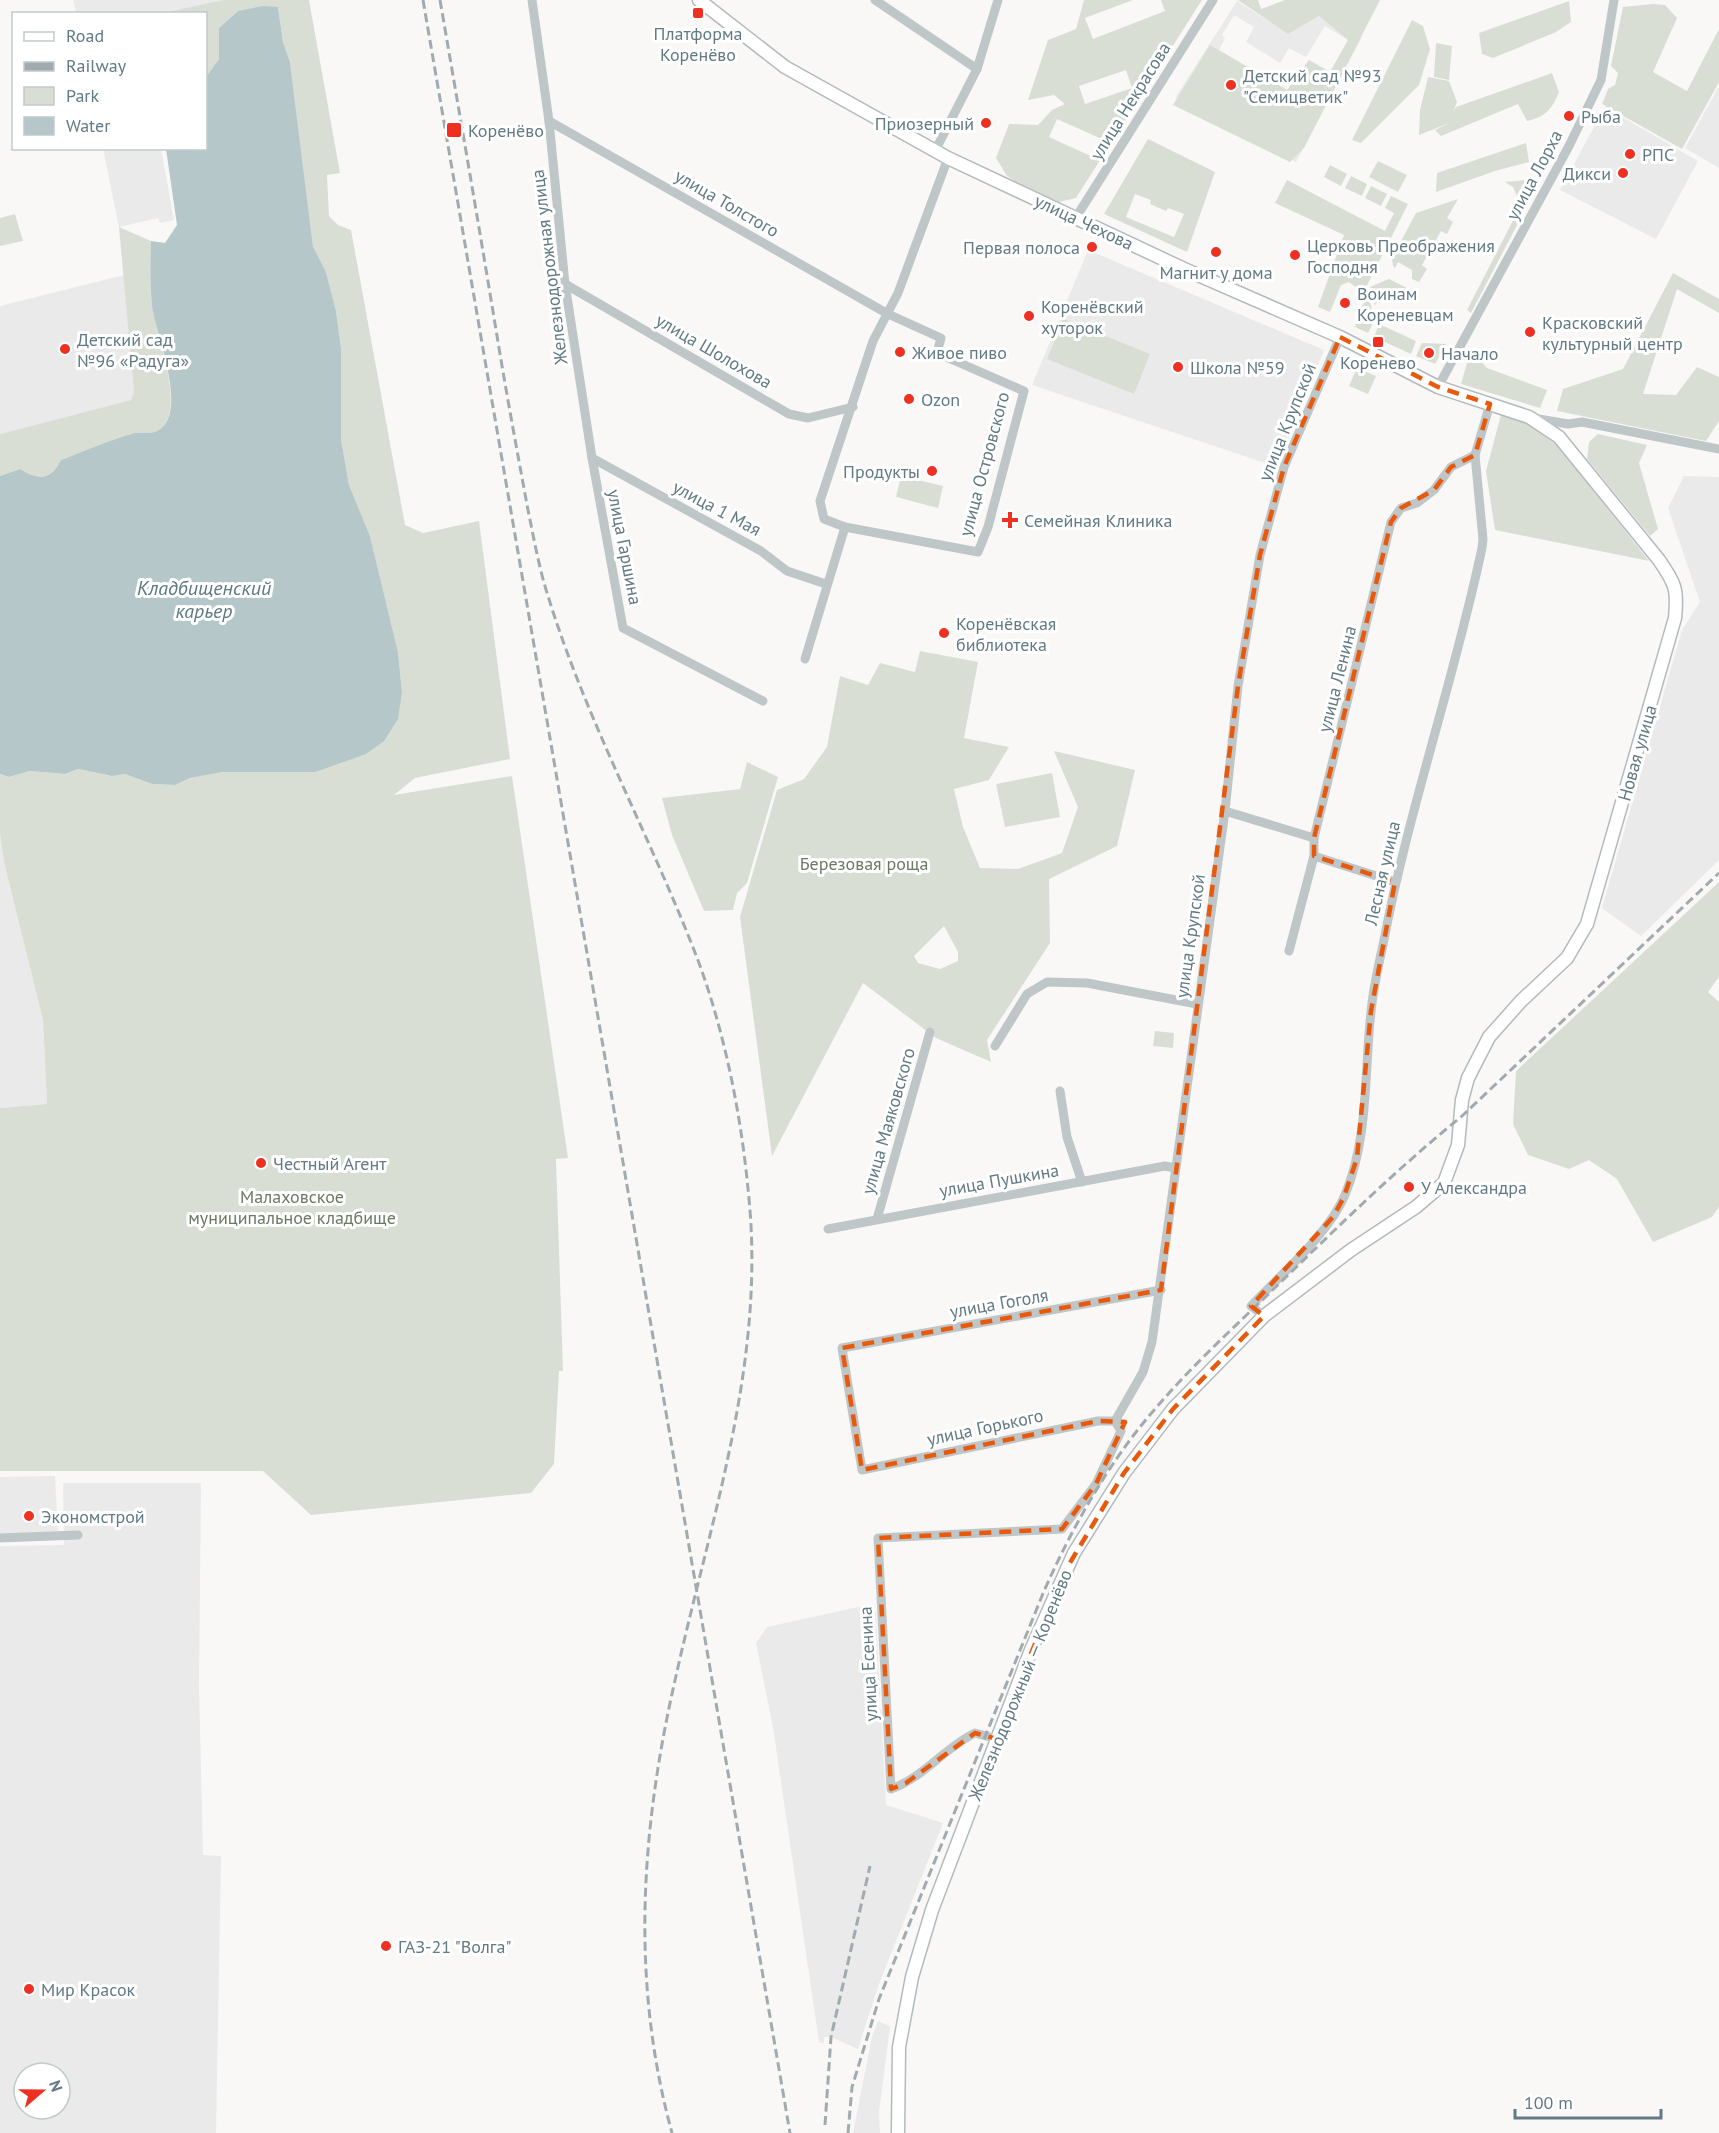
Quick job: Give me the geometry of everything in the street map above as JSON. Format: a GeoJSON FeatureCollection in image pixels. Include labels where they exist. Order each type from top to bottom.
{"type":"FeatureCollection","features":[{"type":"Feature","properties":{"kind":"main road","name":"улица Чехова"},"geometry":{"type":"LineString","coordinates":[[706,3],[785,67],[948,158],[1075,219],[1340,337],[1438,387],[1490,405]]}},
{"type":"Feature","properties":{"kind":"main road","name":"Новая улица"},"geometry":{"type":"LineString","coordinates":[[1462,1100],[1468,1078],[1489,1037],[1521,1001],[1567,958],[1587,924],[1675,618],[1678,592],[1673,580],[1559,437],[1529,417],[1490,405]]}},
{"type":"Feature","properties":{"kind":"main road","name":"Железнодорожный — Коренёво"},"geometry":{"type":"LineString","coordinates":[[897,2133],[899,2047],[912,1977],[932,1910],[1062,1576],[1124,1473],[1173,1409],[1264,1316],[1351,1250],[1416,1207],[1444,1183],[1458,1145],[1462,1100]]}},
{"type":"Feature","properties":{"kind":"street","name":"Железнодорожная улица"},"geometry":{"type":"LineString","coordinates":[[532,0],[549,122],[566,284],[592,458]]}},
{"type":"Feature","properties":{"kind":"street"},"geometry":{"type":"LineString","coordinates":[[875,0],[977,69]]}},
{"type":"Feature","properties":{"kind":"street"},"geometry":{"type":"LineString","coordinates":[[935,151],[977,69],[998,0]]}},
{"type":"Feature","properties":{"kind":"street","name":"улица Некрасова"},"geometry":{"type":"LineString","coordinates":[[1075,219],[1213,0]]}},
{"type":"Feature","properties":{"kind":"street","name":"улица Лорха"},"geometry":{"type":"LineString","coordinates":[[1438,387],[1569,146],[1601,80],[1614,0]]}},
{"type":"Feature","properties":{"kind":"street","name":"улица Толстого"},"geometry":{"type":"LineString","coordinates":[[549,122],[888,314]]}},
{"type":"Feature","properties":{"kind":"street","name":"улица Островского"},"geometry":{"type":"LineString","coordinates":[[888,314],[941,338],[937,353],[1024,391],[988,527],[978,552],[845,527],[824,519],[820,501],[873,341],[888,314],[948,158]]}},
{"type":"Feature","properties":{"kind":"street","name":"улица Шолохова"},"geometry":{"type":"LineString","coordinates":[[566,284],[789,414],[808,418],[853,407]]}},
{"type":"Feature","properties":{"kind":"street","name":"улица Крупской"},"geometry":{"type":"LineString","coordinates":[[878,1538],[1062,1529],[1096,1484],[1120,1431],[1115,1421],[1143,1372],[1152,1342],[1161,1290],[1175,1168],[1188,1090],[1197,1004],[1225,811],[1238,686],[1260,555],[1284,467],[1340,337]]}},
{"type":"Feature","properties":{"kind":"street","name":"Лесная улица"},"geometry":{"type":"LineString","coordinates":[[1264,1316],[1251,1306],[1333,1217],[1344,1197],[1355,1167],[1364,1111],[1371,1011],[1395,882],[1465,626],[1482,548],[1475,455],[1490,405]]}},
{"type":"Feature","properties":{"kind":"street","name":"Новая улица"},"geometry":{"type":"LineString","coordinates":[[1529,417],[1568,424],[1582,422],[1719,449]]}},
{"type":"Feature","properties":{"kind":"street"},"geometry":{"type":"LineString","coordinates":[[1559,437],[1559,430],[1568,424]]}},
{"type":"Feature","properties":{"kind":"street","name":"улица Ленина"},"geometry":{"type":"LineString","coordinates":[[1289,951],[1314,856],[1314,838],[1391,522],[1401,508],[1417,503],[1434,490],[1451,467],[1475,455]]}},
{"type":"Feature","properties":{"kind":"street","name":"улица 1 Мая"},"geometry":{"type":"LineString","coordinates":[[592,458],[761,551],[787,571],[826,584]]}},
{"type":"Feature","properties":{"kind":"street","name":"улица Гаршина"},"geometry":{"type":"LineString","coordinates":[[592,458],[623,628],[763,701]]}},
{"type":"Feature","properties":{"kind":"street"},"geometry":{"type":"LineString","coordinates":[[805,659],[845,527]]}},
{"type":"Feature","properties":{"kind":"street"},"geometry":{"type":"LineString","coordinates":[[1225,811],[1314,838]]}},
{"type":"Feature","properties":{"kind":"street"},"geometry":{"type":"LineString","coordinates":[[1314,856],[1395,882]]}},
{"type":"Feature","properties":{"kind":"street"},"geometry":{"type":"LineString","coordinates":[[995,1046],[1027,994],[1047,982],[1087,983],[1197,1004]]}},
{"type":"Feature","properties":{"kind":"street","name":"улица Маяковского"},"geometry":{"type":"LineString","coordinates":[[877,1219],[930,1032]]}},
{"type":"Feature","properties":{"kind":"street"},"geometry":{"type":"LineString","coordinates":[[1060,1091],[1067,1137],[1082,1182]]}},
{"type":"Feature","properties":{"kind":"street","name":"улица Пушкина"},"geometry":{"type":"LineString","coordinates":[[828,1229],[1165,1166],[1175,1168]]}},
{"type":"Feature","properties":{"kind":"street","name":"улица Гоголя"},"geometry":{"type":"LineString","coordinates":[[862,1470],[842,1348],[1161,1290]]}},
{"type":"Feature","properties":{"kind":"street","name":"улица Горького"},"geometry":{"type":"LineString","coordinates":[[862,1470],[1098,1421],[1115,1421]]}},
{"type":"Feature","properties":{"kind":"street"},"geometry":{"type":"LineString","coordinates":[[0,1538],[78,1535]]}},
{"type":"Feature","properties":{"kind":"street","name":"улица Есенина"},"geometry":{"type":"LineString","coordinates":[[878,1538],[891,1789],[906,1783],[957,1742],[975,1733],[997,1739]]}},
{"type":"Feature","properties":{"kind":"highlighted area"},"geometry":{"type":"Polygon","coordinates":[[[1340,337],[1438,387],[1490,404],[1475,455],[1451,467],[1434,490],[1401,508],[1391,522],[1314,838],[1314,856],[1395,882],[1371,1011],[1357,1158],[1344,1197],[1333,1217],[1251,1306],[1264,1316],[1173,1409],[1124,1473],[1062,1576],[997,1739],[975,1733],[906,1783],[891,1789],[878,1538],[1062,1529],[1096,1484],[1125,1422],[1098,1421],[862,1470],[842,1348],[1161,1290],[1238,686],[1260,555],[1284,467],[1340,337]]]}},
{"type":"Feature","properties":{"kind":"shaded area"},"geometry":{"type":"Polygon","coordinates":[[[73,0],[223,0],[172,12],[76,12],[73,0]]]}},
{"type":"Feature","properties":{"kind":"shaded area","name":"Детский сад №93 \"Семицветик\""},"geometry":{"type":"Polygon","coordinates":[[[1237,1],[1288,33],[1319,16],[1362,37],[1296,162],[1175,98],[1237,1]],[[1234,15],[1222,35],[1225,38],[1219,50],[1287,90],[1309,60],[1330,72],[1348,40],[1325,26],[1306,57],[1289,48],[1280,63],[1246,42],[1254,27],[1234,15]]]}},
{"type":"Feature","properties":{"kind":"shaded area"},"geometry":{"type":"Polygon","coordinates":[[[1719,86],[1719,168],[1685,148],[1719,86]]]}},
{"type":"Feature","properties":{"kind":"shaded area"},"geometry":{"type":"Polygon","coordinates":[[[1605,107],[1698,161],[1656,239],[1560,190],[1605,107]]]}},
{"type":"Feature","properties":{"kind":"shaded area"},"geometry":{"type":"Polygon","coordinates":[[[103,150],[161,150],[174,220],[160,223],[158,218],[119,227],[103,150]]]}},
{"type":"Feature","properties":{"kind":"shaded area","name":"Школа №59"},"geometry":{"type":"Polygon","coordinates":[[[1088,250],[1324,350],[1277,467],[1032,385],[1088,250]]]}},
{"type":"Feature","properties":{"kind":"shaded area","name":"Детский сад №96 «Радуга»"},"geometry":{"type":"Polygon","coordinates":[[[124,275],[134,392],[131,400],[0,434],[0,306],[124,275]]]}},
{"type":"Feature","properties":{"kind":"shaded area"},"geometry":{"type":"Polygon","coordinates":[[[1684,476],[1719,477],[1719,860],[1641,936],[1602,908],[1682,630],[1700,602],[1668,508],[1684,476]]]}},
{"type":"Feature","properties":{"kind":"shaded area"},"geometry":{"type":"Polygon","coordinates":[[[0,834],[4,862],[43,1020],[47,1104],[0,1108],[0,834]]]}},
{"type":"Feature","properties":{"kind":"shaded area","name":"Экономстрой"},"geometry":{"type":"Polygon","coordinates":[[[55,1476],[58,1533],[0,1535],[0,1477],[55,1476]]]}},
{"type":"Feature","properties":{"kind":"shaded area"},"geometry":{"type":"Polygon","coordinates":[[[63,1483],[201,1483],[199,1686],[203,1855],[221,1856],[216,2133],[0,2133],[0,1546],[64,1545],[63,1483]]]}},
{"type":"Feature","properties":{"kind":"shaded area"},"geometry":{"type":"Polygon","coordinates":[[[867,1605],[876,1612],[880,1695],[876,1702],[881,1710],[886,1805],[943,1823],[879,1984],[858,2049],[831,2037],[824,2037],[824,2043],[819,2042],[773,1727],[756,1643],[767,1627],[867,1605]]]}},
{"type":"Feature","properties":{"kind":"shaded area"},"geometry":{"type":"Polygon","coordinates":[[[878,2021],[890,2026],[879,2112],[880,2133],[853,2133],[872,2037],[878,2021]]]}},
{"type":"Feature","properties":{"kind":"green space","name":"Малаховское муниципальное кладбище"},"geometry":{"type":"Polygon","coordinates":[[[223,0],[309,0],[340,173],[327,175],[329,216],[338,225],[351,230],[405,525],[423,533],[479,521],[510,759],[415,778],[394,795],[512,776],[568,1158],[556,1159],[563,1371],[559,1371],[554,1464],[531,1493],[311,1515],[263,1471],[0,1471],[0,1108],[47,1104],[43,1020],[4,862],[0,834],[0,774],[9,777],[30,771],[65,774],[78,769],[111,776],[125,774],[152,784],[175,785],[190,778],[223,772],[315,772],[402,692],[398,652],[370,536],[349,485],[341,439],[341,348],[336,311],[326,272],[313,246],[290,62],[283,42],[278,7],[238,11],[219,28],[219,59],[207,76],[207,12],[168,12],[223,0]]]}},
{"type":"Feature","properties":{"kind":"green space"},"geometry":{"type":"Polygon","coordinates":[[[1084,0],[1133,0],[1085,18],[1093,39],[1165,11],[1161,0],[1202,0],[1076,198],[1050,204],[1007,176],[996,158],[1009,124],[1038,125],[1052,110],[1065,104],[1054,95],[1028,100],[1048,40],[1076,29],[1084,0]],[[1126,70],[1079,86],[1085,104],[1132,88],[1126,70]],[[1057,119],[1049,137],[1095,158],[1104,140],[1057,119]]]}},
{"type":"Feature","properties":{"kind":"green space","name":"Детский сад №93 \"Семицветик\""},"geometry":{"type":"Polygon","coordinates":[[[1238,0],[1258,0],[1261,9],[1285,0],[1380,0],[1304,148],[1290,162],[1173,105],[1210,45],[1287,90],[1309,60],[1330,72],[1348,40],[1319,16],[1288,34],[1238,0]]]}},
{"type":"Feature","properties":{"kind":"green space"},"geometry":{"type":"Polygon","coordinates":[[[1569,1],[1571,22],[1556,32],[1493,58],[1482,54],[1479,33],[1569,1]]]}},
{"type":"Feature","properties":{"kind":"green space"},"geometry":{"type":"Polygon","coordinates":[[[1665,5],[1677,18],[1653,72],[1687,91],[1719,29],[1719,82],[1682,149],[1602,104],[1608,89],[1615,85],[1618,73],[1611,66],[1623,7],[1665,5]]]}},
{"type":"Feature","properties":{"kind":"green space"},"geometry":{"type":"Polygon","coordinates":[[[1412,20],[1423,26],[1430,49],[1419,85],[1361,143],[1352,140],[1412,20]]]}},
{"type":"Feature","properties":{"kind":"green space"},"geometry":{"type":"Polygon","coordinates":[[[1436,43],[1452,46],[1449,80],[1434,77],[1436,43]]]}},
{"type":"Feature","properties":{"kind":"green space"},"geometry":{"type":"Polygon","coordinates":[[[1552,73],[1559,92],[1551,108],[1544,115],[1527,121],[1518,104],[1441,136],[1435,130],[1449,123],[1419,135],[1420,110],[1428,77],[1449,81],[1457,102],[1453,112],[1456,107],[1552,73]]]}},
{"type":"Feature","properties":{"kind":"green space"},"geometry":{"type":"Polygon","coordinates":[[[1148,139],[1215,172],[1187,252],[1104,214],[1148,139]],[[1135,194],[1126,217],[1174,237],[1184,214],[1168,208],[1166,211],[1150,204],[1151,200],[1135,194]]]}},
{"type":"Feature","properties":{"kind":"green space"},"geometry":{"type":"Polygon","coordinates":[[[1526,143],[1529,162],[1495,171],[1436,192],[1437,173],[1526,143]]]}},
{"type":"Feature","properties":{"kind":"green space"},"geometry":{"type":"Polygon","coordinates":[[[1378,161],[1407,175],[1398,192],[1369,177],[1378,161]]]}},
{"type":"Feature","properties":{"kind":"green space"},"geometry":{"type":"Polygon","coordinates":[[[1330,165],[1347,174],[1341,186],[1324,177],[1330,165]]]}},
{"type":"Feature","properties":{"kind":"green space"},"geometry":{"type":"Polygon","coordinates":[[[1351,176],[1367,184],[1362,196],[1345,188],[1351,176]]]}},
{"type":"Feature","properties":{"kind":"green space"},"geometry":{"type":"Polygon","coordinates":[[[1287,180],[1385,231],[1394,213],[1385,208],[1391,196],[1408,204],[1363,293],[1349,282],[1341,285],[1330,312],[1318,307],[1344,235],[1275,203],[1287,180]]]}},
{"type":"Feature","properties":{"kind":"green space"},"geometry":{"type":"Polygon","coordinates":[[[1526,180],[1537,187],[1471,313],[1467,310],[1521,205],[1513,187],[1505,182],[1526,180]]]}},
{"type":"Feature","properties":{"kind":"green space"},"geometry":{"type":"Polygon","coordinates":[[[1371,186],[1387,194],[1381,206],[1365,198],[1371,186]]]}},
{"type":"Feature","properties":{"kind":"green space"},"geometry":{"type":"Polygon","coordinates":[[[1458,199],[1447,218],[1453,222],[1447,234],[1441,231],[1422,265],[1427,269],[1419,282],[1412,279],[1412,270],[1398,262],[1395,268],[1392,258],[1416,213],[1458,199]]]}},
{"type":"Feature","properties":{"kind":"green space"},"geometry":{"type":"Polygon","coordinates":[[[15,214],[23,241],[0,246],[0,218],[15,214]]]}},
{"type":"Feature","properties":{"kind":"green space"},"geometry":{"type":"Polygon","coordinates":[[[119,227],[151,241],[152,305],[171,392],[166,422],[155,432],[135,433],[61,460],[53,472],[48,475],[38,477],[20,469],[0,476],[0,434],[131,400],[134,392],[119,227]]]}},
{"type":"Feature","properties":{"kind":"green space"},"geometry":{"type":"Polygon","coordinates":[[[1673,273],[1719,299],[1719,313],[1677,289],[1643,394],[1676,395],[1697,367],[1719,377],[1719,421],[1706,441],[1557,411],[1563,389],[1623,369],[1673,273]]]}},
{"type":"Feature","properties":{"kind":"green space"},"geometry":{"type":"Polygon","coordinates":[[[1389,279],[1417,293],[1414,300],[1392,289],[1390,292],[1383,289],[1375,306],[1370,287],[1389,279]]]}},
{"type":"Feature","properties":{"kind":"green space"},"geometry":{"type":"Polygon","coordinates":[[[1368,290],[1374,321],[1368,333],[1355,327],[1368,290]]]}},
{"type":"Feature","properties":{"kind":"green space"},"geometry":{"type":"Polygon","coordinates":[[[1063,319],[1150,354],[1134,394],[1047,359],[1063,319]]]}},
{"type":"Feature","properties":{"kind":"green space"},"geometry":{"type":"Polygon","coordinates":[[[1379,324],[1416,341],[1411,354],[1374,337],[1379,324]]]}},
{"type":"Feature","properties":{"kind":"green space"},"geometry":{"type":"Polygon","coordinates":[[[1422,343],[1446,344],[1435,364],[1416,356],[1422,343]]]}},
{"type":"Feature","properties":{"kind":"green space"},"geometry":{"type":"Polygon","coordinates":[[[1469,356],[1479,359],[1487,368],[1547,390],[1540,408],[1461,384],[1469,356]]]}},
{"type":"Feature","properties":{"kind":"green space"},"geometry":{"type":"Polygon","coordinates":[[[1357,368],[1376,376],[1368,394],[1349,386],[1357,368]]]}},
{"type":"Feature","properties":{"kind":"green space"},"geometry":{"type":"Polygon","coordinates":[[[1501,415],[1522,421],[1557,445],[1649,561],[1495,530],[1486,471],[1501,415]]]}},
{"type":"Feature","properties":{"kind":"green space"},"geometry":{"type":"Polygon","coordinates":[[[1598,434],[1647,445],[1639,463],[1658,529],[1650,536],[1587,459],[1589,442],[1598,434]]]}},
{"type":"Feature","properties":{"kind":"green space"},"geometry":{"type":"Polygon","coordinates":[[[901,476],[943,486],[938,508],[896,497],[901,476]]]}},
{"type":"Feature","properties":{"kind":"green space","name":"Березовая роща"},"geometry":{"type":"Polygon","coordinates":[[[920,651],[978,662],[964,738],[1009,747],[989,780],[954,789],[963,827],[980,868],[1018,869],[1062,853],[1078,807],[1054,751],[1135,770],[1117,846],[1049,879],[1050,943],[987,1040],[991,1062],[936,1038],[863,983],[772,1156],[740,917],[777,790],[804,779],[827,747],[840,676],[868,685],[880,663],[915,672],[920,651]],[[944,926],[914,956],[918,963],[940,969],[958,961],[958,952],[944,926]]]}},
{"type":"Feature","properties":{"kind":"green space"},"geometry":{"type":"Polygon","coordinates":[[[747,762],[778,777],[747,883],[737,893],[733,910],[704,911],[672,835],[662,798],[740,789],[747,762]]]}},
{"type":"Feature","properties":{"kind":"green space"},"geometry":{"type":"Polygon","coordinates":[[[1052,773],[1060,817],[1005,827],[996,784],[1052,773]]]}},
{"type":"Feature","properties":{"kind":"green space"},"geometry":{"type":"Polygon","coordinates":[[[1719,882],[1719,977],[1708,992],[1719,1002],[1719,1207],[1712,1217],[1653,1242],[1617,1179],[1589,1160],[1569,1169],[1528,1155],[1513,1124],[1516,1071],[1719,882]]]}},
{"type":"Feature","properties":{"kind":"green space"},"geometry":{"type":"Polygon","coordinates":[[[1155,1031],[1174,1033],[1173,1048],[1153,1046],[1155,1031]]]}},
{"type":"Feature","properties":{"kind":"water","name":"Кладбищенский карьер"},"geometry":{"type":"Polygon","coordinates":[[[263,6],[278,7],[283,42],[290,62],[313,246],[326,272],[336,311],[341,348],[341,439],[349,485],[370,536],[398,652],[402,692],[398,719],[384,741],[366,754],[315,772],[223,772],[190,778],[175,785],[152,784],[125,774],[112,776],[78,769],[65,774],[30,771],[9,777],[0,774],[0,476],[20,469],[38,477],[48,475],[53,472],[61,460],[135,433],[155,432],[166,422],[171,408],[171,392],[152,306],[150,265],[151,241],[165,243],[177,225],[166,150],[207,150],[207,76],[219,59],[219,28],[238,11],[263,6]]]}},
{"type":"Feature","properties":{"kind":"railway"},"geometry":{"type":"LineString","coordinates":[[423,0],[790,2133]]}},
{"type":"Feature","properties":{"kind":"railway"},"geometry":{"type":"LineString","coordinates":[[440,0],[509,409],[542,575],[581,689],[681,917],[709,991],[732,1079],[746,1169],[752,1260],[749,1320],[742,1380],[719,1499],[664,1733],[648,1847],[645,1904],[650,2018],[659,2076],[672,2133]]}},
{"type":"Feature","properties":{"kind":"railway"},"geometry":{"type":"LineString","coordinates":[[848,2133],[852,2087],[879,1999],[1044,1591],[1079,1519],[1122,1451],[1170,1392],[1236,1325],[1372,1195],[1461,1117],[1719,873]]}},
{"type":"Feature","properties":{"kind":"railway"},"geometry":{"type":"LineString","coordinates":[[825,2125],[831,2037],[870,1866]]}},
{"type":"Feature","properties":{"kind":"place","name":"Платформа Коренёво"},"geometry":{"type":"Point","coordinates":[698,13]}},
{"type":"Feature","properties":{"kind":"place","name":"Детский сад №93 \"Семицветик\""},"geometry":{"type":"Point","coordinates":[1231,85]}},
{"type":"Feature","properties":{"kind":"place","name":"Рыба"},"geometry":{"type":"Point","coordinates":[1569,116]}},
{"type":"Feature","properties":{"kind":"place","name":"Приозерный"},"geometry":{"type":"Point","coordinates":[986,123]}},
{"type":"Feature","properties":{"kind":"place","name":"Коренёво"},"geometry":{"type":"Point","coordinates":[454,130]}},
{"type":"Feature","properties":{"kind":"place","name":"РПС"},"geometry":{"type":"Point","coordinates":[1630,154]}},
{"type":"Feature","properties":{"kind":"place","name":"Дикси"},"geometry":{"type":"Point","coordinates":[1623,173]}},
{"type":"Feature","properties":{"kind":"place","name":"Первая полоса"},"geometry":{"type":"Point","coordinates":[1092,247]}},
{"type":"Feature","properties":{"kind":"place","name":"Магнит у дома"},"geometry":{"type":"Point","coordinates":[1216,252]}},
{"type":"Feature","properties":{"kind":"place","name":"Церковь Преображения Господня"},"geometry":{"type":"Point","coordinates":[1295,255]}},
{"type":"Feature","properties":{"kind":"place","name":"Воинам Кореневцам"},"geometry":{"type":"Point","coordinates":[1345,303]}},
{"type":"Feature","properties":{"kind":"place","name":"Коренёвский хуторок"},"geometry":{"type":"Point","coordinates":[1029,316]}},
{"type":"Feature","properties":{"kind":"place","name":"Красковский культурный центр"},"geometry":{"type":"Point","coordinates":[1530,332]}},
{"type":"Feature","properties":{"kind":"place","name":"Коренево"},"geometry":{"type":"Point","coordinates":[1378,342]}},
{"type":"Feature","properties":{"kind":"place","name":"Детский сад №96 «Радуга»"},"geometry":{"type":"Point","coordinates":[65,349]}},
{"type":"Feature","properties":{"kind":"place","name":"Живое пиво"},"geometry":{"type":"Point","coordinates":[900,352]}},
{"type":"Feature","properties":{"kind":"place","name":"Начало"},"geometry":{"type":"Point","coordinates":[1429,353]}},
{"type":"Feature","properties":{"kind":"place","name":"Школа №59"},"geometry":{"type":"Point","coordinates":[1178,367]}},
{"type":"Feature","properties":{"kind":"place","name":"Ozon"},"geometry":{"type":"Point","coordinates":[909,399]}},
{"type":"Feature","properties":{"kind":"place","name":"Продукты"},"geometry":{"type":"Point","coordinates":[932,471]}},
{"type":"Feature","properties":{"kind":"place","name":"Семейная Клиника"},"geometry":{"type":"Point","coordinates":[1010,520]}},
{"type":"Feature","properties":{"kind":"place","name":"Коренёвская библиотека"},"geometry":{"type":"Point","coordinates":[944,633]}},
{"type":"Feature","properties":{"kind":"place","name":"Честный Агент"},"geometry":{"type":"Point","coordinates":[261,1163]}},
{"type":"Feature","properties":{"kind":"place","name":"У Александра"},"geometry":{"type":"Point","coordinates":[1409,1187]}},
{"type":"Feature","properties":{"kind":"place","name":"Экономстрой"},"geometry":{"type":"Point","coordinates":[29,1516]}},
{"type":"Feature","properties":{"kind":"place","name":"ГАЗ-21 \"Волга\""},"geometry":{"type":"Point","coordinates":[386,1946]}},
{"type":"Feature","properties":{"kind":"place","name":"Мир Красок"},"geometry":{"type":"Point","coordinates":[29,1989]}}]}
